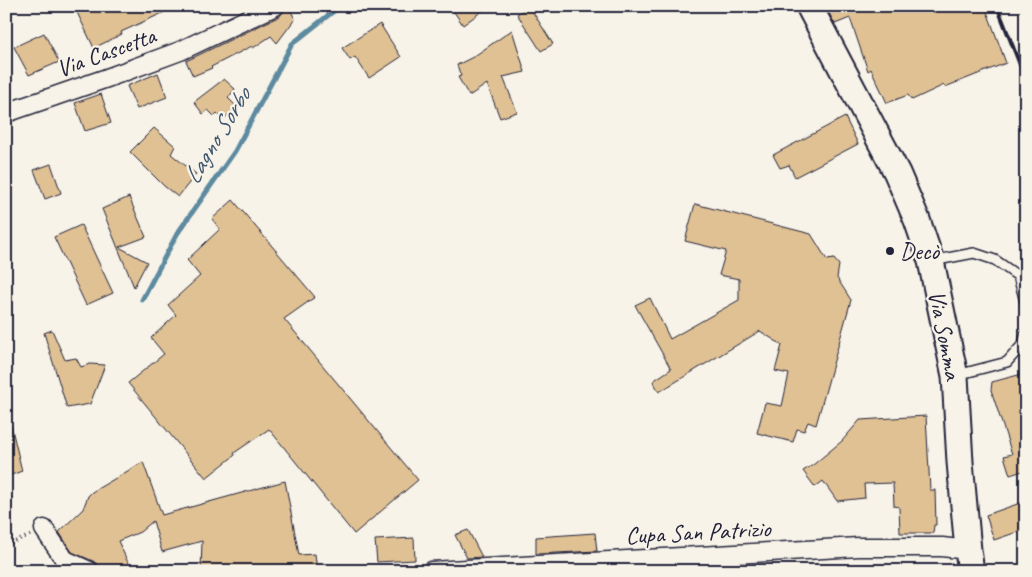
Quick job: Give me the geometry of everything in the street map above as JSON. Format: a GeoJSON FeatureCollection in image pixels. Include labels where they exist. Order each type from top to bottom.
{"type":"FeatureCollection","features":[{"type":"Feature","properties":{"kind":"main road","name":"Via Somma"},"geometry":{"type":"LineString","coordinates":[[809,6],[897,173],[917,220],[931,261],[954,376],[969,560]]}},
{"type":"Feature","properties":{"kind":"street","name":"Via Cascetta"},"geometry":{"type":"LineString","coordinates":[[6,113],[180,51],[274,6]]}},
{"type":"Feature","properties":{"kind":"street"},"geometry":{"type":"LineString","coordinates":[[44,529],[65,560],[89,571]]}},
{"type":"Feature","properties":{"kind":"street","name":"Cupa San Patrizio"},"geometry":{"type":"LineString","coordinates":[[431,571],[859,547],[942,547],[969,560]]}},
{"type":"Feature","properties":{"kind":"lane"},"geometry":{"type":"LineString","coordinates":[[931,261],[974,253],[995,260],[1018,276],[1026,305]]}},
{"type":"Feature","properties":{"kind":"lane"},"geometry":{"type":"LineString","coordinates":[[954,376],[1007,362],[1023,344],[1026,333]]}},
{"type":"Feature","properties":{"kind":"path"},"geometry":{"type":"LineString","coordinates":[[6,545],[44,529]]}},
{"type":"Feature","properties":{"kind":"building"},"geometry":{"type":"Polygon","coordinates":[[[74,6],[178,6],[121,32],[122,34],[94,48],[74,6]]]}},
{"type":"Feature","properties":{"kind":"building"},"geometry":{"type":"Polygon","coordinates":[[[450,6],[489,6],[463,25],[450,6]]]}},
{"type":"Feature","properties":{"kind":"building"},"geometry":{"type":"Polygon","coordinates":[[[529,6],[553,44],[541,51],[517,14],[529,6]]]}},
{"type":"Feature","properties":{"kind":"building"},"geometry":{"type":"Polygon","coordinates":[[[825,6],[985,6],[1006,63],[945,87],[944,85],[912,100],[908,95],[887,103],[871,69],[868,71],[850,18],[835,24],[825,6]]]}},
{"type":"Feature","properties":{"kind":"building"},"geometry":{"type":"Polygon","coordinates":[[[289,7],[295,19],[277,43],[271,36],[253,48],[252,46],[193,76],[186,61],[280,16],[289,7]]]}},
{"type":"Feature","properties":{"kind":"building"},"geometry":{"type":"Polygon","coordinates":[[[380,24],[401,57],[369,78],[355,57],[350,60],[342,48],[380,24]]]}},
{"type":"Feature","properties":{"kind":"building"},"geometry":{"type":"Polygon","coordinates":[[[512,30],[525,72],[503,77],[517,112],[500,118],[487,84],[469,96],[458,77],[461,76],[457,65],[473,57],[512,30]]]}},
{"type":"Feature","properties":{"kind":"building"},"geometry":{"type":"Polygon","coordinates":[[[44,33],[59,62],[29,75],[14,47],[44,33]]]}},
{"type":"Feature","properties":{"kind":"building"},"geometry":{"type":"Polygon","coordinates":[[[158,73],[167,97],[137,109],[127,86],[158,73]]]}},
{"type":"Feature","properties":{"kind":"building"},"geometry":{"type":"Polygon","coordinates":[[[224,79],[235,89],[228,98],[238,108],[223,119],[217,113],[214,116],[208,110],[203,114],[194,102],[224,79]]]}},
{"type":"Feature","properties":{"kind":"building"},"geometry":{"type":"Polygon","coordinates":[[[101,94],[111,123],[85,131],[75,103],[101,94]]]}},
{"type":"Feature","properties":{"kind":"building"},"geometry":{"type":"Polygon","coordinates":[[[845,117],[858,144],[795,177],[789,165],[780,168],[773,155],[845,117]]]}},
{"type":"Feature","properties":{"kind":"building"},"geometry":{"type":"Polygon","coordinates":[[[154,128],[175,146],[171,154],[196,174],[178,197],[164,186],[130,152],[154,128]]]}},
{"type":"Feature","properties":{"kind":"building"},"geometry":{"type":"Polygon","coordinates":[[[51,164],[61,193],[45,199],[34,170],[51,164]]]}},
{"type":"Feature","properties":{"kind":"building"},"geometry":{"type":"Polygon","coordinates":[[[129,197],[146,237],[119,247],[147,262],[134,287],[102,209],[129,197]]]}},
{"type":"Feature","properties":{"kind":"building"},"geometry":{"type":"Polygon","coordinates":[[[233,200],[315,297],[284,319],[418,480],[354,534],[269,429],[234,453],[235,455],[206,478],[128,383],[164,354],[151,338],[176,315],[168,305],[200,276],[187,260],[220,229],[212,219],[233,200]]]}},
{"type":"Feature","properties":{"kind":"building"},"geometry":{"type":"Polygon","coordinates":[[[695,204],[811,234],[827,260],[834,259],[839,265],[837,278],[851,300],[816,425],[808,422],[804,431],[797,429],[793,442],[757,433],[765,403],[782,406],[789,374],[775,371],[782,345],[760,331],[659,392],[653,381],[671,369],[635,305],[650,298],[670,339],[739,300],[739,279],[719,275],[726,251],[685,241],[695,204]]]}},
{"type":"Feature","properties":{"kind":"building"},"geometry":{"type":"Polygon","coordinates":[[[81,225],[113,293],[86,305],[54,237],[81,225]]]}},
{"type":"Feature","properties":{"kind":"building"},"geometry":{"type":"Polygon","coordinates":[[[52,330],[65,360],[76,358],[81,367],[90,364],[105,365],[90,404],[67,408],[44,333],[52,330]]]}},
{"type":"Feature","properties":{"kind":"building"},"geometry":{"type":"Polygon","coordinates":[[[1026,373],[1026,470],[1010,475],[1004,456],[1012,454],[991,390],[992,382],[1026,373]]]}},
{"type":"Feature","properties":{"kind":"building"},"geometry":{"type":"Polygon","coordinates":[[[926,416],[930,490],[935,490],[936,525],[934,525],[933,533],[900,533],[899,507],[894,506],[893,483],[864,484],[865,498],[837,501],[823,481],[815,487],[803,471],[842,441],[860,420],[926,416]]]}},
{"type":"Feature","properties":{"kind":"building"},"geometry":{"type":"Polygon","coordinates":[[[6,425],[11,425],[22,471],[6,477],[6,425]]]}},
{"type":"Feature","properties":{"kind":"building"},"geometry":{"type":"Polygon","coordinates":[[[143,462],[162,515],[285,481],[299,555],[315,554],[317,571],[201,571],[202,541],[162,552],[153,521],[140,532],[118,541],[132,571],[106,571],[99,568],[93,561],[72,552],[59,532],[83,509],[88,496],[92,492],[143,462]]]}},
{"type":"Feature","properties":{"kind":"building"},"geometry":{"type":"Polygon","coordinates":[[[1026,501],[1026,529],[994,540],[986,515],[1026,501]]]}},
{"type":"Feature","properties":{"kind":"building"},"geometry":{"type":"Polygon","coordinates":[[[468,530],[482,557],[467,558],[455,535],[468,530]]]}},
{"type":"Feature","properties":{"kind":"building"},"geometry":{"type":"Polygon","coordinates":[[[595,533],[597,551],[536,554],[536,537],[595,533]]]}},
{"type":"Feature","properties":{"kind":"building"},"geometry":{"type":"Polygon","coordinates":[[[414,538],[415,560],[377,562],[375,540],[414,538]]]}},
{"type":"Feature","properties":{"kind":"waterway","name":"Lagno Sorbo"},"geometry":{"type":"LineString","coordinates":[[142,300],[177,234],[235,151],[292,44],[340,6]]}},
{"type":"Feature","properties":{"kind":"railway"},"geometry":{"type":"LineString","coordinates":[[997,6],[1026,80]]}},
{"type":"Feature","properties":{"kind":"place","name":"Decò"},"geometry":{"type":"Point","coordinates":[890,251]}}]}
